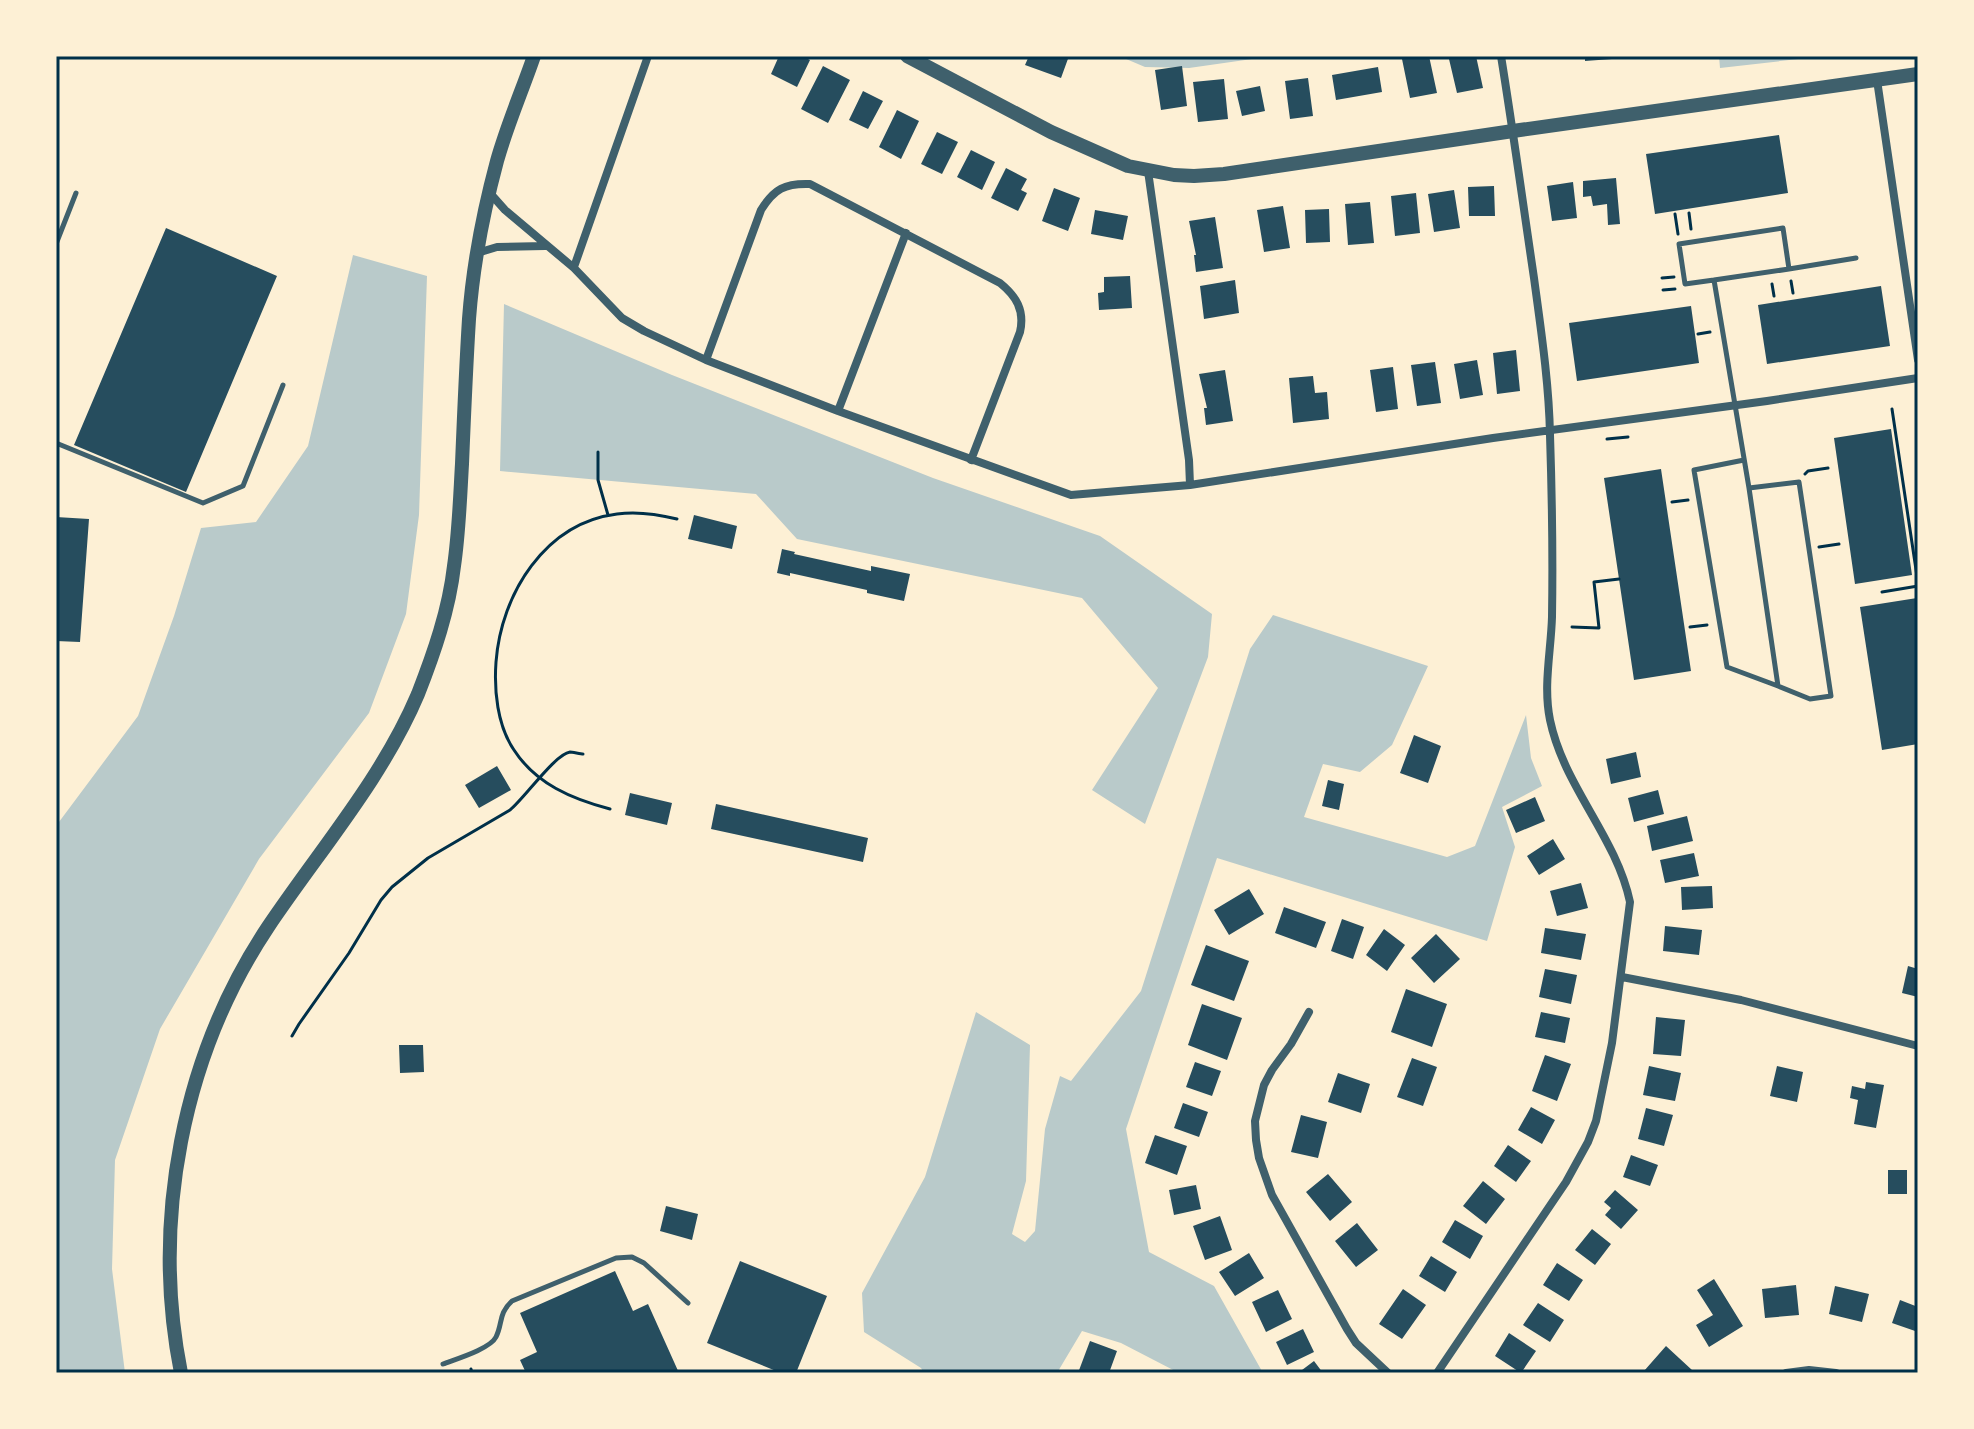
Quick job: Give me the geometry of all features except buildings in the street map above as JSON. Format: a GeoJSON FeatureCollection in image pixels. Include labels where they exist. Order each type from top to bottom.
{"type":"FeatureCollection","features":[{"type":"Feature","properties":{"kind":"street"},"geometry":{"type":"LineString","coordinates":[[181,1373],[173,1321],[170,1234],[177,1161],[200,1071],[214,1031],[242,971],[267,929],[372,780],[398,735],[435,649],[454,568],[469,319],[481,224],[498,158],[534,56]]}},
{"type":"Feature","properties":{"kind":"street"},"geometry":{"type":"LineString","coordinates":[[574,267],[648,56]]}},
{"type":"Feature","properties":{"kind":"street"},"geometry":{"type":"LineString","coordinates":[[907,56],[1110,160],[1148,171],[1194,176],[1918,74]]}},
{"type":"Feature","properties":{"kind":"street"},"geometry":{"type":"LineString","coordinates":[[1437,1373],[1566,1182],[1588,1142],[1596,1121],[1612,1043],[1630,902],[1626,882],[1611,848],[1568,774],[1549,717],[1547,682],[1553,574],[1550,430],[1540,329],[1501,56]]}},
{"type":"Feature","properties":{"kind":"street"},"geometry":{"type":"LineString","coordinates":[[1877,80],[1918,360]]}},
{"type":"Feature","properties":{"kind":"street"},"geometry":{"type":"LineString","coordinates":[[1148,171],[1190,485]]}},
{"type":"Feature","properties":{"kind":"street"},"geometry":{"type":"LineString","coordinates":[[706,360],[761,210],[773,194],[784,187],[797,183],[810,184],[1000,283],[1011,292],[1021,310],[1020,332],[971,460]]}},
{"type":"Feature","properties":{"kind":"street"},"geometry":{"type":"LineString","coordinates":[[489,192],[505,210],[574,267],[622,318],[644,331],[706,360],[838,411],[1071,495],[1190,485],[1918,378]]}},
{"type":"Feature","properties":{"kind":"street"},"geometry":{"type":"LineString","coordinates":[[838,411],[906,233]]}},
{"type":"Feature","properties":{"kind":"street"},"geometry":{"type":"LineString","coordinates":[[477,253],[497,247],[546,246]]}},
{"type":"Feature","properties":{"kind":"street"},"geometry":{"type":"LineString","coordinates":[[1622,977],[1741,1000],[1918,1046]]}},
{"type":"Feature","properties":{"kind":"street"},"geometry":{"type":"LineString","coordinates":[[1309,1012],[1264,1085],[1255,1121],[1259,1158],[1272,1195],[1347,1329],[1356,1343],[1388,1373]]}},
{"type":"Feature","properties":{"kind":"street"},"geometry":{"type":"LineString","coordinates":[[1786,1373],[1809,1370],[1836,1373]]}},
{"type":"Feature","properties":{"kind":"lane"},"geometry":{"type":"LineString","coordinates":[[56,244],[76,193]]}},
{"type":"Feature","properties":{"kind":"lane"},"geometry":{"type":"LineString","coordinates":[[1789,269],[1783,228],[1679,244],[1685,284],[1789,269],[1856,258]]}},
{"type":"Feature","properties":{"kind":"lane"},"geometry":{"type":"LineString","coordinates":[[1714,280],[1778,686]]}},
{"type":"Feature","properties":{"kind":"lane"},"geometry":{"type":"LineString","coordinates":[[56,443],[203,503],[243,486],[283,385]]}},
{"type":"Feature","properties":{"kind":"lane"},"geometry":{"type":"LineString","coordinates":[[1744,460],[1694,470],[1727,667],[1810,699],[1831,696],[1799,482],[1749,488]]}},
{"type":"Feature","properties":{"kind":"lane"},"geometry":{"type":"LineString","coordinates":[[443,1364],[491,1344],[499,1330],[501,1315],[512,1301],[616,1258],[632,1257],[644,1263],[688,1303]]}},
{"type":"Feature","properties":{"kind":"path"},"geometry":{"type":"LineString","coordinates":[[1689,213],[1694,242]]}},
{"type":"Feature","properties":{"kind":"path"},"geometry":{"type":"LineString","coordinates":[[1675,214],[1679,244]]}},
{"type":"Feature","properties":{"kind":"path"},"geometry":{"type":"LineString","coordinates":[[1882,592],[1918,584],[1892,409]]}},
{"type":"Feature","properties":{"kind":"path"},"geometry":{"type":"LineString","coordinates":[[1607,439],[1628,437]]}},
{"type":"Feature","properties":{"kind":"path"},"geometry":{"type":"LineString","coordinates":[[598,452],[598,480],[609,515]]}},
{"type":"Feature","properties":{"kind":"path"},"geometry":{"type":"LineString","coordinates":[[1799,482],[1808,471],[1828,468]]}},
{"type":"Feature","properties":{"kind":"path"},"geometry":{"type":"LineString","coordinates":[[610,809],[561,792],[540,778],[513,749],[500,716],[495,672],[501,633],[507,609],[529,567],[546,548],[578,526],[609,515],[634,512],[677,519]]}},
{"type":"Feature","properties":{"kind":"path"},"geometry":{"type":"LineString","coordinates":[[1809,548],[1839,544]]}},
{"type":"Feature","properties":{"kind":"path"},"geometry":{"type":"LineString","coordinates":[[1572,627],[1599,628],[1594,582],[1619,579]]}},
{"type":"Feature","properties":{"kind":"path"},"geometry":{"type":"LineString","coordinates":[[1690,627],[1719,623]]}},
{"type":"Feature","properties":{"kind":"path"},"geometry":{"type":"LineString","coordinates":[[292,1036],[392,887],[428,858],[519,803],[560,756],[571,752],[583,754]]}},
{"type":"Feature","properties":{"kind":"shaded area"},"geometry":{"type":"Polygon","coordinates":[[[1119,56],[1259,56],[1189,68],[1145,67],[1119,56]]]}},
{"type":"Feature","properties":{"kind":"shaded area"},"geometry":{"type":"Polygon","coordinates":[[[1719,56],[1825,56],[1720,68],[1719,56]]]}},
{"type":"Feature","properties":{"kind":"shaded area"},"geometry":{"type":"Polygon","coordinates":[[[353,255],[427,276],[419,515],[406,614],[369,713],[259,859],[160,1029],[115,1160],[112,1269],[125,1373],[56,1373],[56,826],[138,716],[201,528],[256,522],[308,446],[353,255]]]}},
{"type":"Feature","properties":{"kind":"shaded area"},"geometry":{"type":"Polygon","coordinates":[[[504,304],[672,375],[933,478],[1100,536],[1212,614],[1208,657],[1145,824],[1092,790],[1158,688],[1082,598],[797,539],[756,494],[500,471],[504,304]]]}},
{"type":"Feature","properties":{"kind":"shaded area"},"geometry":{"type":"Polygon","coordinates":[[[1273,615],[1428,666],[1392,745],[1360,772],[1323,764],[1304,817],[1447,857],[1475,846],[1526,715],[1531,758],[1542,786],[1502,807],[1515,847],[1487,941],[1217,858],[1126,1129],[1149,1252],[1214,1286],[1263,1373],[1179,1373],[1121,1343],[1082,1331],[1057,1373],[924,1373],[921,1368],[864,1332],[862,1293],[925,1177],[976,1012],[1030,1045],[1026,1181],[1012,1234],[1025,1242],[1035,1231],[1045,1129],[1060,1076],[1071,1081],[1141,991],[1250,649],[1273,615]]]}}]}
